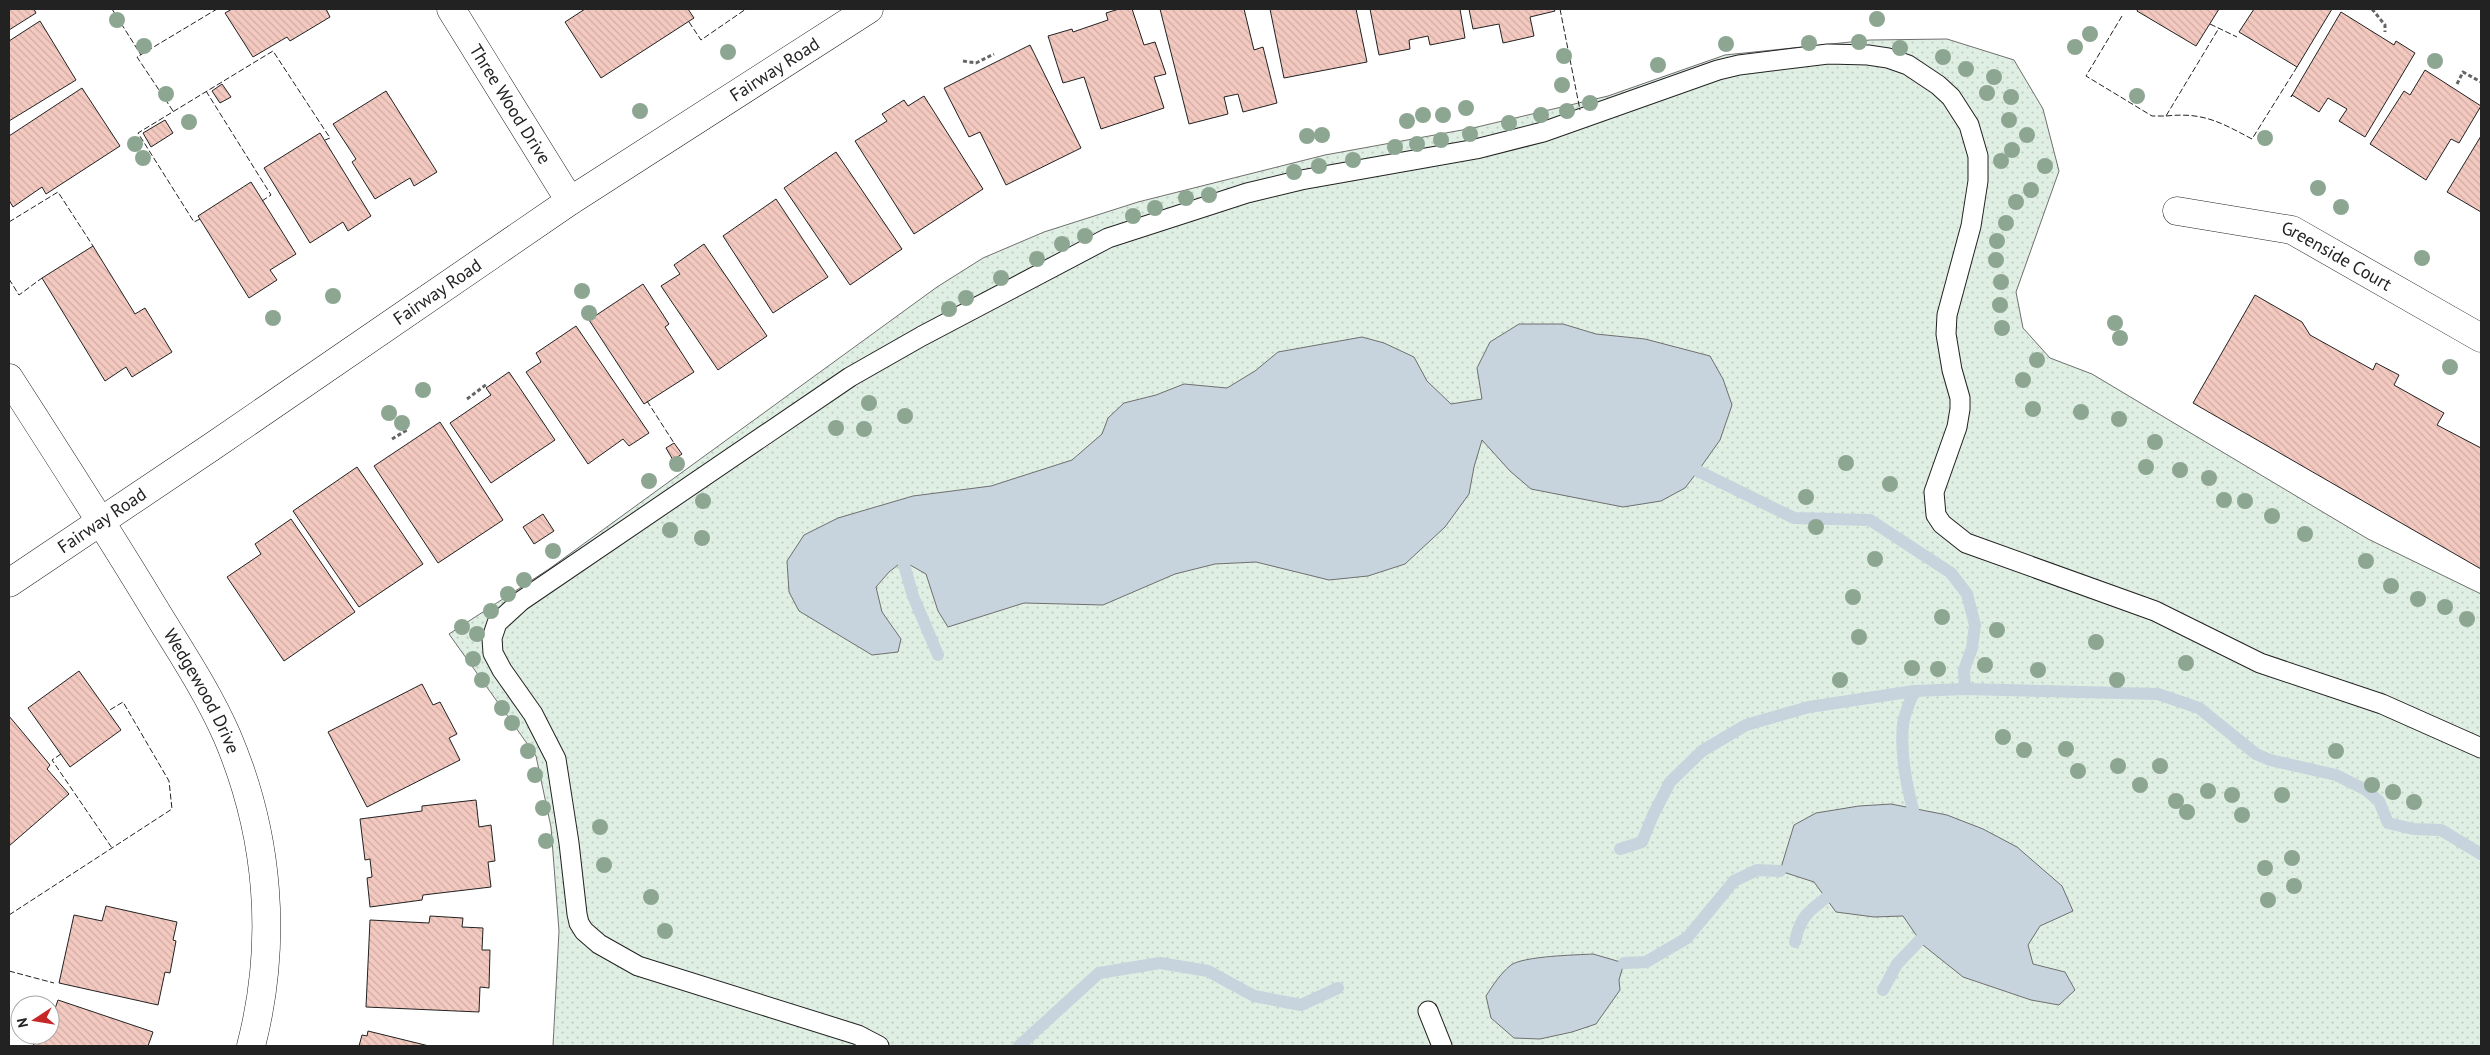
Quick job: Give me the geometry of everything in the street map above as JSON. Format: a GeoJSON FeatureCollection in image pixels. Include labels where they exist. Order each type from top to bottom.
{"type":"FeatureCollection","features":[{"type":"Feature","properties":{"kind":"street","name":"Three Wood Drive"},"geometry":{"type":"LineString","coordinates":[[451,9],[570,201]]}},
{"type":"Feature","properties":{"kind":"street","name":"Fairway Road"},"geometry":{"type":"LineString","coordinates":[[9,583],[570,201],[869,9]]}},
{"type":"Feature","properties":{"kind":"street","name":"Greenside Court"},"geometry":{"type":"LineString","coordinates":[[2177,211],[2292,230],[2481,338]]}},
{"type":"Feature","properties":{"kind":"street","name":"Wedgewood Drive"},"geometry":{"type":"LineString","coordinates":[[9,378],[101,521],[197,680],[226,735],[249,795],[261,848],[266,899],[266,961],[251,1046]]}},
{"type":"Feature","properties":{"kind":"lane"},"geometry":{"type":"LineString","coordinates":[[879,1046],[858,1035],[638,966],[599,944],[584,931],[579,923],[577,914],[568,835],[556,759],[533,714],[502,670],[493,653],[492,638],[498,623],[521,601],[567,568],[850,377],[922,336],[1108,238],[1247,193],[1301,180],[1476,148],[1543,132],[1718,70],[1739,65],[1828,54],[1868,55],[1888,58],[1908,65],[1938,85],[1951,97],[1969,125],[1978,156],[1978,182],[1971,226],[1947,315],[1946,334],[1952,370],[1960,398],[1960,409],[1955,435],[1934,492],[1936,515],[1942,524],[1966,543],[2155,611],[2260,663],[2382,704],[2481,748]]}},
{"type":"Feature","properties":{"kind":"lane"},"geometry":{"type":"LineString","coordinates":[[1428,1011],[1442,1046]]}},
{"type":"Feature","properties":{"kind":"path"},"geometry":{"type":"LineString","coordinates":[[2372,9],[2385,25],[2385,32]]}},
{"type":"Feature","properties":{"kind":"path"},"geometry":{"type":"LineString","coordinates":[[963,61],[976,64],[994,54]]}},
{"type":"Feature","properties":{"kind":"path"},"geometry":{"type":"LineString","coordinates":[[2457,84],[2464,72],[2481,82]]}},
{"type":"Feature","properties":{"kind":"path"},"geometry":{"type":"LineString","coordinates":[[467,399],[487,384]]}},
{"type":"Feature","properties":{"kind":"path"},"geometry":{"type":"LineString","coordinates":[[392,439],[407,430]]}},
{"type":"Feature","properties":{"kind":"green space"},"geometry":{"type":"Polygon","coordinates":[[[1947,39],[2014,60],[2043,109],[2059,171],[2016,292],[2023,328],[2050,358],[2092,374],[2368,539],[2481,594],[2481,1046],[553,1046],[559,931],[551,827],[536,756],[449,634],[549,569],[937,287],[983,258],[1044,232],[1138,202],[1325,155],[1473,128],[1608,96],[1725,55],[1870,40],[1947,39]]]}},
{"type":"Feature","properties":{"kind":"shaded area"},"geometry":{"type":"Polygon","coordinates":[[[1519,324],[1563,324],[1596,334],[1645,339],[1710,356],[1723,379],[1732,405],[1720,440],[1685,488],[1661,501],[1623,507],[1531,489],[1510,471],[1482,440],[1469,494],[1445,527],[1405,564],[1368,576],[1329,580],[1256,562],[1215,564],[1175,574],[1103,605],[1024,603],[948,627],[938,611],[926,574],[903,561],[889,572],[876,587],[882,612],[901,639],[898,652],[872,655],[799,611],[789,592],[787,561],[804,535],[838,518],[913,496],[991,486],[1072,460],[1102,434],[1108,418],[1124,403],[1156,395],[1184,384],[1227,388],[1255,371],[1278,352],[1362,337],[1384,343],[1414,357],[1427,381],[1451,404],[1482,399],[1477,368],[1490,342],[1519,324]]]}},
{"type":"Feature","properties":{"kind":"shaded area"},"geometry":{"type":"Polygon","coordinates":[[[1891,804],[1947,815],[1983,829],[2017,847],[2062,886],[2073,911],[2040,926],[2028,945],[2033,964],[2065,972],[2075,990],[2059,1005],[2031,1000],[1963,977],[1923,945],[1903,916],[1874,917],[1836,912],[1814,882],[1780,871],[1794,825],[1816,813],[1859,806],[1891,804]]]}},
{"type":"Feature","properties":{"kind":"shaded area"},"geometry":{"type":"Polygon","coordinates":[[[1593,954],[1624,963],[1619,980],[1620,990],[1596,1024],[1572,1032],[1540,1039],[1514,1038],[1491,1018],[1486,996],[1500,976],[1511,965],[1538,958],[1593,954]]]}},
{"type":"Feature","properties":{"kind":"building"},"geometry":{"type":"Polygon","coordinates":[[[9,9],[34,9],[36,13],[9,30],[9,9]]]}},
{"type":"Feature","properties":{"kind":"building"},"geometry":{"type":"Polygon","coordinates":[[[232,9],[326,9],[330,17],[290,41],[287,37],[253,57],[225,13],[232,9]]]}},
{"type":"Feature","properties":{"kind":"building"},"geometry":{"type":"Polygon","coordinates":[[[585,9],[688,9],[694,18],[601,78],[565,22],[585,9]]]}},
{"type":"Feature","properties":{"kind":"building"},"geometry":{"type":"Polygon","coordinates":[[[1119,9],[1132,9],[1144,45],[1155,42],[1166,74],[1154,77],[1164,108],[1101,129],[1084,77],[1063,83],[1048,36],[1072,29],[1073,32],[1108,20],[1106,13],[1119,9]]]}},
{"type":"Feature","properties":{"kind":"building"},"geometry":{"type":"Polygon","coordinates":[[[1160,9],[1244,9],[1254,50],[1263,47],[1277,103],[1243,112],[1238,94],[1224,97],[1228,114],[1189,124],[1160,9]]]}},
{"type":"Feature","properties":{"kind":"building"},"geometry":{"type":"Polygon","coordinates":[[[1270,9],[1356,9],[1367,62],[1284,78],[1270,9]]]}},
{"type":"Feature","properties":{"kind":"building"},"geometry":{"type":"Polygon","coordinates":[[[1370,9],[1460,9],[1465,38],[1430,45],[1428,36],[1409,40],[1410,49],[1379,55],[1370,9]]]}},
{"type":"Feature","properties":{"kind":"building"},"geometry":{"type":"Polygon","coordinates":[[[1469,9],[1554,9],[1555,11],[1530,17],[1534,36],[1503,43],[1499,24],[1473,29],[1469,9]]]}},
{"type":"Feature","properties":{"kind":"building"},"geometry":{"type":"Polygon","coordinates":[[[2138,9],[2219,9],[2196,46],[2137,11],[2138,9]]]}},
{"type":"Feature","properties":{"kind":"building"},"geometry":{"type":"Polygon","coordinates":[[[2254,9],[2332,9],[2297,67],[2239,32],[2254,9]]]}},
{"type":"Feature","properties":{"kind":"building"},"geometry":{"type":"Polygon","coordinates":[[[2341,12],[2394,45],[2396,41],[2415,53],[2365,137],[2339,121],[2347,109],[2328,98],[2319,112],[2292,95],[2341,12]]]}},
{"type":"Feature","properties":{"kind":"building"},"geometry":{"type":"Polygon","coordinates":[[[40,21],[76,80],[9,121],[9,41],[40,21]]]}},
{"type":"Feature","properties":{"kind":"building"},"geometry":{"type":"Polygon","coordinates":[[[1030,45],[1081,148],[1006,185],[980,132],[969,137],[944,88],[1030,45]]]}},
{"type":"Feature","properties":{"kind":"building"},"geometry":{"type":"Polygon","coordinates":[[[2425,70],[2481,106],[2459,143],[2451,139],[2426,180],[2370,144],[2404,91],[2410,95],[2425,70]]]}},
{"type":"Feature","properties":{"kind":"building"},"geometry":{"type":"Polygon","coordinates":[[[222,84],[231,97],[220,103],[212,91],[222,84]]]}},
{"type":"Feature","properties":{"kind":"building"},"geometry":{"type":"Polygon","coordinates":[[[82,88],[120,146],[46,194],[42,187],[13,207],[9,200],[9,136],[82,88]]]}},
{"type":"Feature","properties":{"kind":"building"},"geometry":{"type":"Polygon","coordinates":[[[386,91],[437,172],[414,186],[410,178],[375,199],[352,162],[356,159],[333,124],[386,91]]]}},
{"type":"Feature","properties":{"kind":"building"},"geometry":{"type":"Polygon","coordinates":[[[924,96],[983,189],[914,234],[855,141],[887,121],[882,114],[904,100],[908,106],[924,96]]]}},
{"type":"Feature","properties":{"kind":"building"},"geometry":{"type":"Polygon","coordinates":[[[165,120],[173,133],[151,147],[143,133],[165,120]]]}},
{"type":"Feature","properties":{"kind":"building"},"geometry":{"type":"Polygon","coordinates":[[[320,133],[371,216],[348,231],[343,222],[310,243],[264,168],[320,133]]]}},
{"type":"Feature","properties":{"kind":"building"},"geometry":{"type":"Polygon","coordinates":[[[2481,136],[2481,212],[2447,192],[2481,136]]]}},
{"type":"Feature","properties":{"kind":"building"},"geometry":{"type":"Polygon","coordinates":[[[836,152],[902,249],[850,285],[784,188],[836,152]]]}},
{"type":"Feature","properties":{"kind":"building"},"geometry":{"type":"Polygon","coordinates":[[[251,182],[296,254],[270,270],[277,280],[249,298],[198,216],[251,182]]]}},
{"type":"Feature","properties":{"kind":"building"},"geometry":{"type":"Polygon","coordinates":[[[776,199],[828,277],[773,313],[723,236],[776,199]]]}},
{"type":"Feature","properties":{"kind":"building"},"geometry":{"type":"Polygon","coordinates":[[[704,244],[767,336],[718,370],[661,286],[680,274],[674,265],[704,244]]]}},
{"type":"Feature","properties":{"kind":"building"},"geometry":{"type":"Polygon","coordinates":[[[93,246],[135,314],[145,308],[172,352],[132,377],[126,367],[105,381],[42,278],[93,246]]]}},
{"type":"Feature","properties":{"kind":"building"},"geometry":{"type":"Polygon","coordinates":[[[643,284],[669,324],[665,327],[694,372],[644,404],[589,320],[643,284]]]}},
{"type":"Feature","properties":{"kind":"building"},"geometry":{"type":"Polygon","coordinates":[[[2255,295],[2302,322],[2310,335],[2373,370],[2376,363],[2399,375],[2394,385],[2444,413],[2437,425],[2481,448],[2481,569],[2193,403],[2255,295]]]}},
{"type":"Feature","properties":{"kind":"building"},"geometry":{"type":"Polygon","coordinates":[[[576,326],[649,433],[629,446],[623,439],[588,464],[526,372],[541,362],[536,353],[576,326]]]}},
{"type":"Feature","properties":{"kind":"building"},"geometry":{"type":"Polygon","coordinates":[[[509,372],[555,440],[491,483],[450,423],[491,395],[486,388],[509,372]]]}},
{"type":"Feature","properties":{"kind":"building"},"geometry":{"type":"Polygon","coordinates":[[[440,422],[503,520],[438,563],[374,466],[440,422]]]}},
{"type":"Feature","properties":{"kind":"building"},"geometry":{"type":"Polygon","coordinates":[[[674,443],[682,454],[673,460],[666,448],[674,443]]]}},
{"type":"Feature","properties":{"kind":"building"},"geometry":{"type":"Polygon","coordinates":[[[357,467],[423,564],[359,607],[293,511],[357,467]]]}},
{"type":"Feature","properties":{"kind":"building"},"geometry":{"type":"Polygon","coordinates":[[[543,514],[554,531],[534,544],[523,527],[543,514]]]}},
{"type":"Feature","properties":{"kind":"building"},"geometry":{"type":"Polygon","coordinates":[[[291,519],[355,612],[284,661],[227,577],[261,554],[255,544],[291,519]]]}},
{"type":"Feature","properties":{"kind":"building"},"geometry":{"type":"Polygon","coordinates":[[[79,671],[121,730],[70,767],[28,708],[79,671]]]}},
{"type":"Feature","properties":{"kind":"building"},"geometry":{"type":"Polygon","coordinates":[[[422,684],[433,705],[440,702],[457,734],[449,738],[460,760],[367,807],[328,732],[422,684]]]}},
{"type":"Feature","properties":{"kind":"building"},"geometry":{"type":"Polygon","coordinates":[[[9,716],[50,765],[47,769],[69,794],[9,846],[9,716]]]}},
{"type":"Feature","properties":{"kind":"building"},"geometry":{"type":"Polygon","coordinates":[[[476,800],[479,827],[491,825],[495,861],[488,862],[491,887],[423,895],[422,900],[370,907],[367,878],[372,877],[370,859],[365,860],[360,819],[422,811],[422,806],[476,800]]]}},
{"type":"Feature","properties":{"kind":"building"},"geometry":{"type":"Polygon","coordinates":[[[106,906],[177,922],[173,940],[176,941],[170,973],[165,972],[158,1005],[59,983],[74,915],[102,921],[106,906]]]}},
{"type":"Feature","properties":{"kind":"building"},"geometry":{"type":"Polygon","coordinates":[[[430,916],[463,918],[462,927],[483,928],[482,950],[490,950],[489,988],[480,987],[479,1012],[366,1007],[370,920],[429,923],[430,916]]]}},
{"type":"Feature","properties":{"kind":"building"},"geometry":{"type":"Polygon","coordinates":[[[60,1001],[153,1032],[148,1046],[33,1046],[60,1045],[60,1001]]]}},
{"type":"Feature","properties":{"kind":"building"},"geometry":{"type":"Polygon","coordinates":[[[368,1031],[429,1046],[359,1046],[362,1035],[367,1036],[368,1031]]]}},
{"type":"Feature","properties":{"kind":"waterway"},"geometry":{"type":"LineString","coordinates":[[1698,471],[1794,518],[1870,520],[1951,573],[1967,594],[1975,625],[1972,648],[1964,670],[1965,689]]}},
{"type":"Feature","properties":{"kind":"waterway"},"geometry":{"type":"LineString","coordinates":[[903,561],[913,596],[938,655]]}},
{"type":"Feature","properties":{"kind":"waterway"},"geometry":{"type":"LineString","coordinates":[[1620,849],[1642,842],[1670,782],[1702,751],[1746,725],[1809,707],[1914,691],[1965,689],[2158,694],[2199,708],[2256,754],[2270,760],[2336,775],[2366,790],[2379,801],[2388,823],[2413,829],[2441,830],[2481,854]]}},
{"type":"Feature","properties":{"kind":"waterway"},"geometry":{"type":"LineString","coordinates":[[1913,810],[1904,768],[1902,736],[1905,717],[1914,691]]}},
{"type":"Feature","properties":{"kind":"waterway"},"geometry":{"type":"LineString","coordinates":[[1624,963],[1646,962],[1687,938],[1734,881],[1757,870],[1780,871]]}},
{"type":"Feature","properties":{"kind":"waterway"},"geometry":{"type":"LineString","coordinates":[[1795,942],[1799,927],[1805,916],[1826,898]]}},
{"type":"Feature","properties":{"kind":"waterway"},"geometry":{"type":"LineString","coordinates":[[1883,990],[1897,964],[1920,940]]}},
{"type":"Feature","properties":{"kind":"waterway"},"geometry":{"type":"LineString","coordinates":[[1019,1046],[1099,973],[1160,963],[1208,971],[1254,996],[1301,1005],[1338,988]]}},
{"type":"Feature","properties":{"kind":"fence"},"geometry":{"type":"LineString","coordinates":[[112,9],[141,55]]}},
{"type":"Feature","properties":{"kind":"fence"},"geometry":{"type":"LineString","coordinates":[[173,111],[137,57],[217,9]]}},
{"type":"Feature","properties":{"kind":"fence"},"geometry":{"type":"LineString","coordinates":[[689,22],[701,40],[746,9]]}},
{"type":"Feature","properties":{"kind":"fence"},"geometry":{"type":"LineString","coordinates":[[1560,9],[1580,110]]}},
{"type":"Feature","properties":{"kind":"fence"},"geometry":{"type":"LineString","coordinates":[[2122,16],[2086,76],[2152,116],[2166,116],[2219,28]]}},
{"type":"Feature","properties":{"kind":"fence"},"geometry":{"type":"LineString","coordinates":[[2210,24],[2237,37]]}},
{"type":"Feature","properties":{"kind":"fence"},"geometry":{"type":"LineString","coordinates":[[200,219],[194,222],[138,133],[273,51],[330,138],[325,140]]}},
{"type":"Feature","properties":{"kind":"fence"},"geometry":{"type":"LineString","coordinates":[[2166,116],[2201,117],[2220,123],[2252,139],[2297,67]]}},
{"type":"Feature","properties":{"kind":"fence"},"geometry":{"type":"LineString","coordinates":[[206,91],[271,195],[262,201]]}},
{"type":"Feature","properties":{"kind":"fence"},"geometry":{"type":"LineString","coordinates":[[9,222],[58,192],[93,246]]}},
{"type":"Feature","properties":{"kind":"fence"},"geometry":{"type":"LineString","coordinates":[[9,279],[19,295],[42,278]]}},
{"type":"Feature","properties":{"kind":"fence"},"geometry":{"type":"LineString","coordinates":[[647,401],[674,443]]}},
{"type":"Feature","properties":{"kind":"fence"},"geometry":{"type":"LineString","coordinates":[[9,915],[172,809],[169,781],[123,702],[108,711]]}},
{"type":"Feature","properties":{"kind":"fence"},"geometry":{"type":"LineString","coordinates":[[61,754],[52,760],[112,848]]}},
{"type":"Feature","properties":{"kind":"fence"},"geometry":{"type":"LineString","coordinates":[[9,971],[54,983]]}}]}
